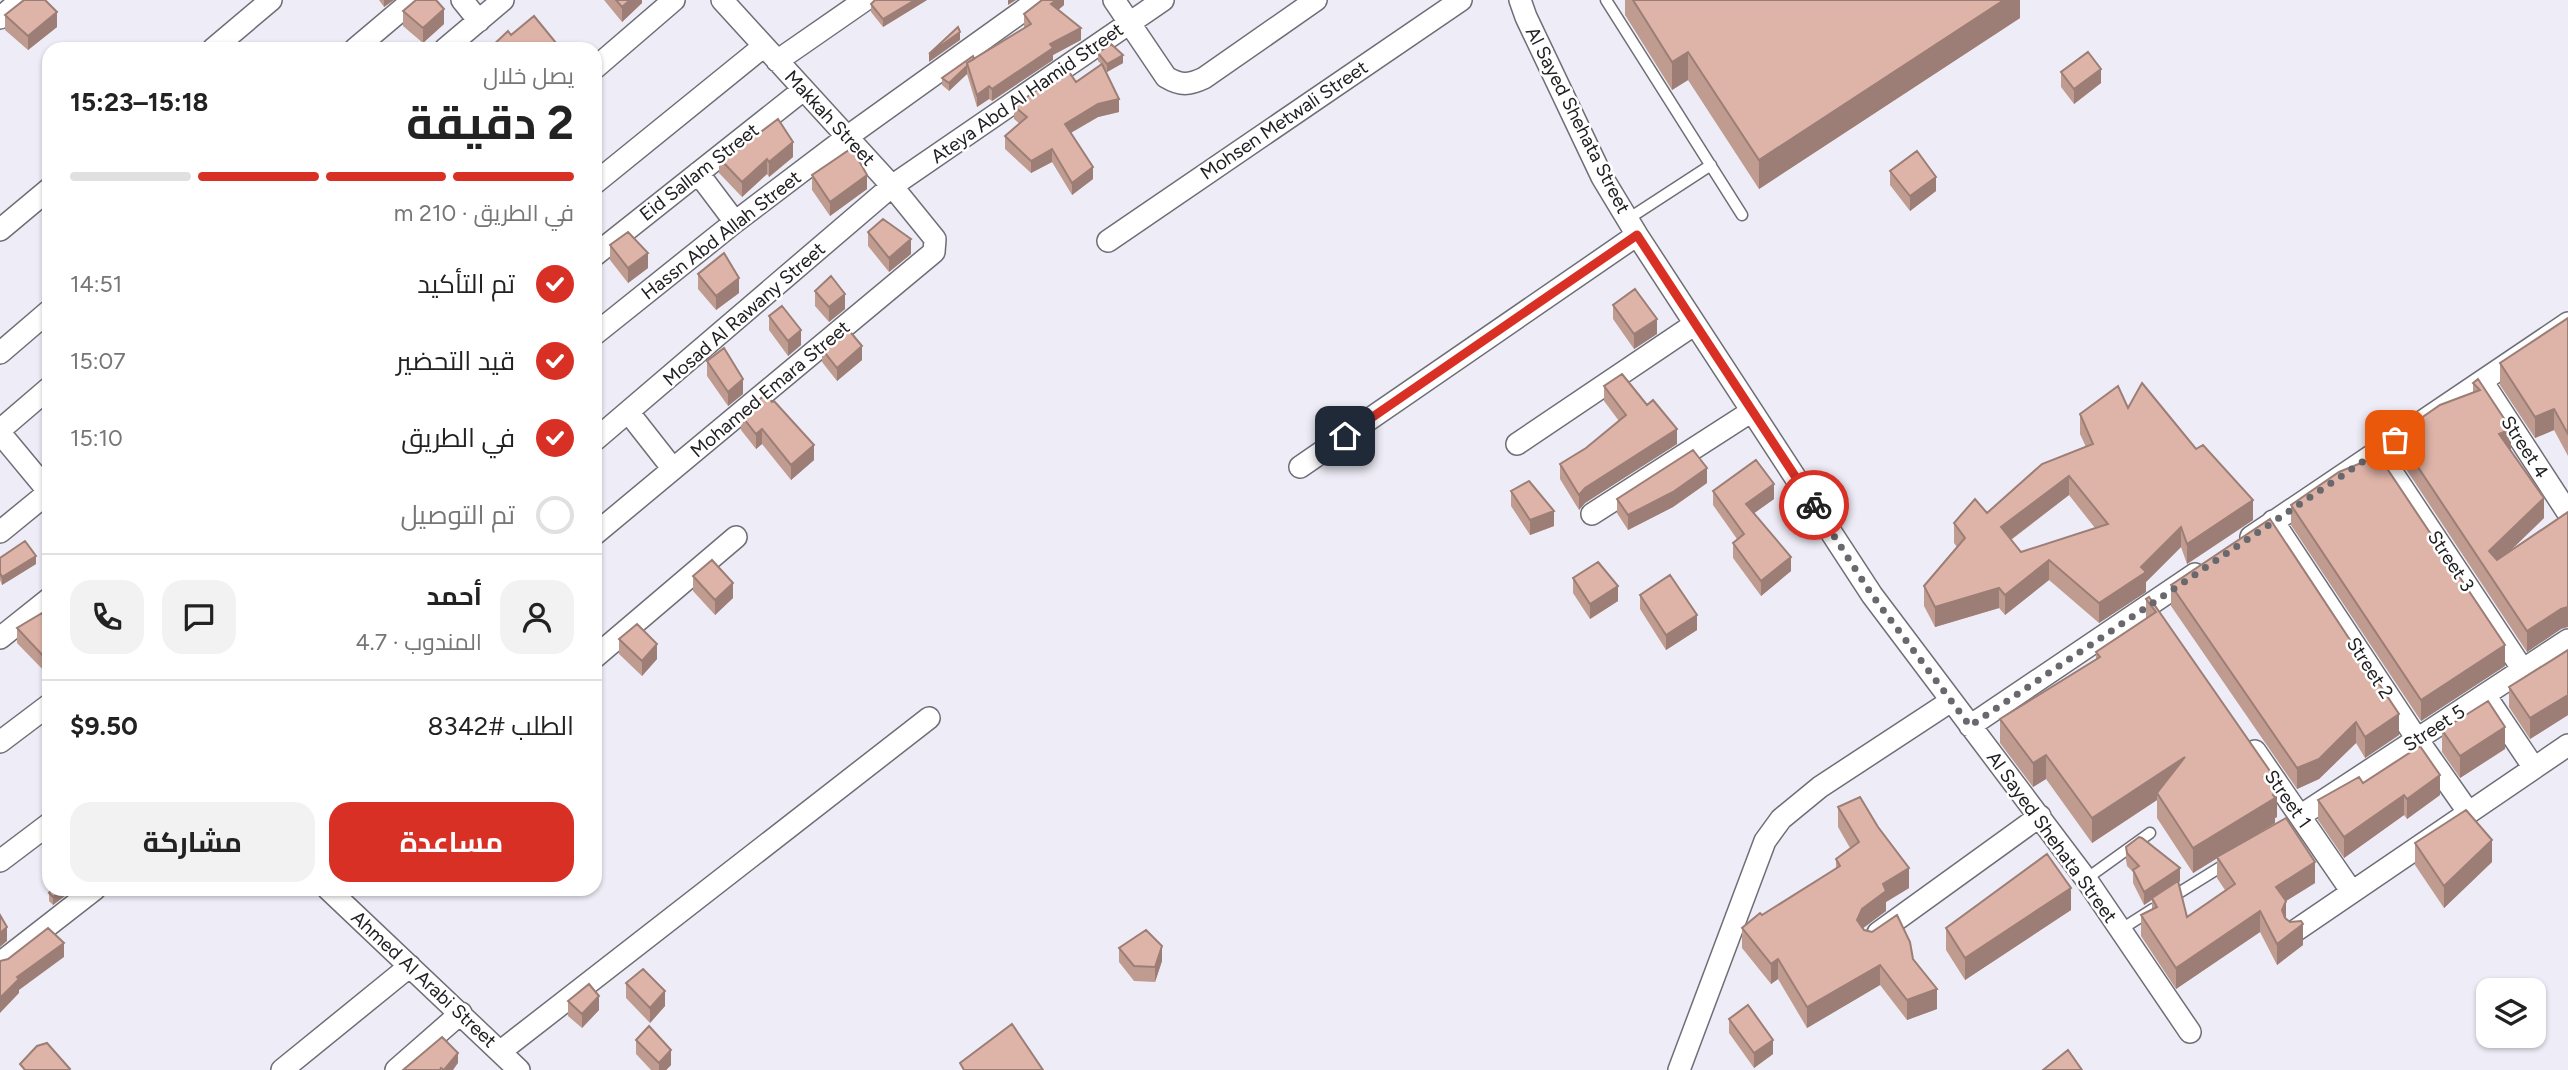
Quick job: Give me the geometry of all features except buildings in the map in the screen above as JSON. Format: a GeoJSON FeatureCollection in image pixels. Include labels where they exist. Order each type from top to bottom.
{"type":"FeatureCollection","features":[{"type":"Feature","properties":{"kind":"street"},"geometry":{"type":"LineString","coordinates":[[0,18],[21,0]]}},
{"type":"Feature","properties":{"kind":"street"},"geometry":{"type":"LineString","coordinates":[[221,42],[271,0]]}},
{"type":"Feature","properties":{"kind":"street"},"geometry":{"type":"LineString","coordinates":[[363,42],[413,0]]}},
{"type":"Feature","properties":{"kind":"street"},"geometry":{"type":"LineString","coordinates":[[462,0],[479,21]]}},
{"type":"Feature","properties":{"kind":"street"},"geometry":{"type":"LineString","coordinates":[[454,42],[503,0]]}},
{"type":"Feature","properties":{"kind":"street"},"geometry":{"type":"LineString","coordinates":[[602,62],[674,0]]}},
{"type":"Feature","properties":{"kind":"street"},"geometry":{"type":"LineString","coordinates":[[602,178],[770,53],[865,0]]}},
{"type":"Feature","properties":{"kind":"street","name":"Hassn Abd Allah Street"},"geometry":{"type":"LineString","coordinates":[[602,328],[847,137],[1038,0]]}},
{"type":"Feature","properties":{"kind":"street"},"geometry":{"type":"LineString","coordinates":[[1114,0],[1166,77],[1178,84],[1192,84],[1316,0]]}},
{"type":"Feature","properties":{"kind":"street","name":"Ateya Abd Al Hamid Street"},"geometry":{"type":"LineString","coordinates":[[892,186],[1163,0]]}},
{"type":"Feature","properties":{"kind":"street","name":"Mohsen Metwali Street"},"geometry":{"type":"LineString","coordinates":[[1108,241],[1461,0]]}},
{"type":"Feature","properties":{"kind":"street","name":"Al Sayed Shehata Street"},"geometry":{"type":"LineString","coordinates":[[1520,0],[1602,177],[1632,227],[1872,595],[2087,878],[2190,1032]]}},
{"type":"Feature","properties":{"kind":"street","name":"Makkah Street"},"geometry":{"type":"LineString","coordinates":[[730,3],[770,53],[892,186],[935,239]]}},
{"type":"Feature","properties":{"kind":"street","name":"Eid Sallam Street"},"geometry":{"type":"LineString","coordinates":[[602,249],[803,90]]}},
{"type":"Feature","properties":{"kind":"street"},"geometry":{"type":"LineString","coordinates":[[698,173],[735,222]]}},
{"type":"Feature","properties":{"kind":"street","name":"Mosad Al Rawany Street"},"geometry":{"type":"LineString","coordinates":[[602,434],[892,186]]}},
{"type":"Feature","properties":{"kind":"street"},"geometry":{"type":"LineString","coordinates":[[0,230],[42,195]]}},
{"type":"Feature","properties":{"kind":"street"},"geometry":{"type":"LineString","coordinates":[[1300,467],[1632,227]]}},
{"type":"Feature","properties":{"kind":"street","name":"Mohamed Emara Street"},"geometry":{"type":"LineString","coordinates":[[602,528],[934,251],[935,239]]}},
{"type":"Feature","properties":{"kind":"street"},"geometry":{"type":"LineString","coordinates":[[0,354],[42,318]]}},
{"type":"Feature","properties":{"kind":"street"},"geometry":{"type":"LineString","coordinates":[[2231,550],[2568,323]]}},
{"type":"Feature","properties":{"kind":"street"},"geometry":{"type":"LineString","coordinates":[[1517,444],[1695,324]]}},
{"type":"Feature","properties":{"kind":"street","name":"Street 4"},"geometry":{"type":"LineString","coordinates":[[2482,381],[2568,513]]}},
{"type":"Feature","properties":{"kind":"street"},"geometry":{"type":"LineString","coordinates":[[42,393],[0,431],[42,483]]}},
{"type":"Feature","properties":{"kind":"street"},"geometry":{"type":"LineString","coordinates":[[1592,514],[1752,411]]}},
{"type":"Feature","properties":{"kind":"street"},"geometry":{"type":"LineString","coordinates":[[629,413],[673,469]]}},
{"type":"Feature","properties":{"kind":"street","name":"Street 3"},"geometry":{"type":"LineString","coordinates":[[2378,451],[2523,670]]}},
{"type":"Feature","properties":{"kind":"street"},"geometry":{"type":"LineString","coordinates":[[0,532],[42,498]]}},
{"type":"Feature","properties":{"kind":"street","name":"Street 2"},"geometry":{"type":"LineString","coordinates":[[2273,522],[2469,813]]}},
{"type":"Feature","properties":{"kind":"street"},"geometry":{"type":"LineString","coordinates":[[602,651],[736,537]]}},
{"type":"Feature","properties":{"kind":"street"},"geometry":{"type":"LineString","coordinates":[[1970,726],[2157,608],[2210,564]]}},
{"type":"Feature","properties":{"kind":"street"},"geometry":{"type":"LineString","coordinates":[[0,638],[42,605]]}},
{"type":"Feature","properties":{"kind":"street","name":"Street 5"},"geometry":{"type":"LineString","coordinates":[[2295,820],[2523,670],[2565,649]]}},
{"type":"Feature","properties":{"kind":"street"},"geometry":{"type":"LineString","coordinates":[[2485,695],[2534,768]]}},
{"type":"Feature","properties":{"kind":"street"},"geometry":{"type":"LineString","coordinates":[[1679,1070],[1765,841],[1781,819],[1820,787],[1951,701]]}},
{"type":"Feature","properties":{"kind":"street"},"geometry":{"type":"LineString","coordinates":[[0,742],[42,710]]}},
{"type":"Feature","properties":{"kind":"street"},"geometry":{"type":"LineString","coordinates":[[501,1051],[929,718]]}},
{"type":"Feature","properties":{"kind":"street","name":"Street 1"},"geometry":{"type":"LineString","coordinates":[[2246,738],[2295,820],[2352,892]]}},
{"type":"Feature","properties":{"kind":"street"},"geometry":{"type":"LineString","coordinates":[[2295,931],[2568,745]]}},
{"type":"Feature","properties":{"kind":"street"},"geometry":{"type":"LineString","coordinates":[[1870,939],[2040,816]]}},
{"type":"Feature","properties":{"kind":"street"},"geometry":{"type":"LineString","coordinates":[[0,862],[42,829]]}},
{"type":"Feature","properties":{"kind":"street"},"geometry":{"type":"LineString","coordinates":[[0,963],[86,896]]}},
{"type":"Feature","properties":{"kind":"street","name":"Ahmed Al Arabi Street"},"geometry":{"type":"LineString","coordinates":[[335,896],[519,1070]]}},
{"type":"Feature","properties":{"kind":"street"},"geometry":{"type":"LineString","coordinates":[[282,1070],[410,966]]}},
{"type":"Feature","properties":{"kind":"street"},"geometry":{"type":"LineString","coordinates":[[396,1070],[461,1013]]}},
{"type":"Feature","properties":{"kind":"lane"},"geometry":{"type":"LineString","coordinates":[[1606,0],[1742,215]]}},
{"type":"Feature","properties":{"kind":"lane"},"geometry":{"type":"LineString","coordinates":[[1632,227],[1711,165]]}},
{"type":"Feature","properties":{"kind":"lane"},"geometry":{"type":"LineString","coordinates":[[2087,878],[2150,832]]}},
{"type":"Feature","properties":{"kind":"lane"},"geometry":{"type":"LineString","coordinates":[[2120,930],[2239,855]]}},
{"type":"Feature","properties":{"kind":"way so far"},"geometry":{"type":"LineString","coordinates":[[1814,505],[1872,595],[1970,726],[2395,440]]}},
{"type":"Feature","properties":{"kind":"route"},"geometry":{"type":"LineString","coordinates":[[1345,436],[1637,235],[1814,505]]}}]}
